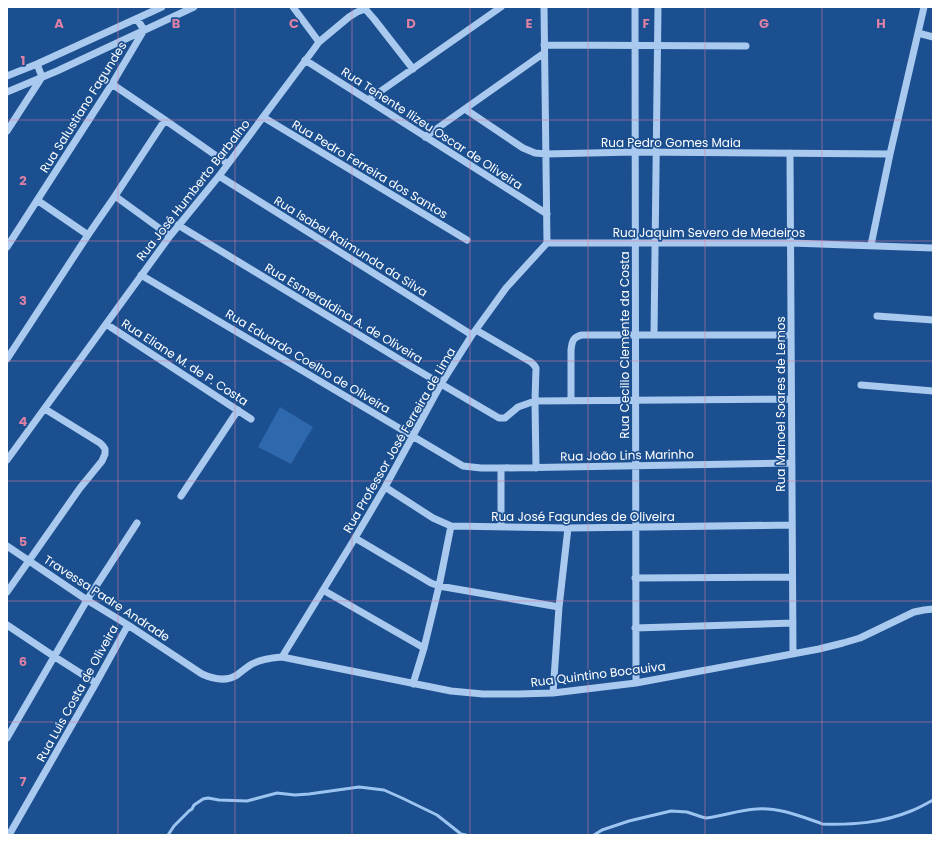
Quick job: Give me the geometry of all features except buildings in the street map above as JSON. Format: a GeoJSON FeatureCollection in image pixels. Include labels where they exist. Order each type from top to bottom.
{"type":"FeatureCollection","features":[{"type":"Feature","properties":{"kind":"street"},"geometry":{"type":"LineString","coordinates":[[7,76],[37,64],[162,7]]}},
{"type":"Feature","properties":{"kind":"street"},"geometry":{"type":"LineString","coordinates":[[7,92],[58,71],[194,7]]}},
{"type":"Feature","properties":{"kind":"street"},"geometry":{"type":"LineString","coordinates":[[293,7],[319,42]]}},
{"type":"Feature","properties":{"kind":"street"},"geometry":{"type":"LineString","coordinates":[[368,100],[501,7]]}},
{"type":"Feature","properties":{"kind":"street"},"geometry":{"type":"LineString","coordinates":[[544,7],[547,243]]}},
{"type":"Feature","properties":{"kind":"street","name":"Rua Cecilio Clemente da Costa"},"geometry":{"type":"LineString","coordinates":[[635,7],[636,683]]}},
{"type":"Feature","properties":{"kind":"street"},"geometry":{"type":"LineString","coordinates":[[654,335],[658,7]]}},
{"type":"Feature","properties":{"kind":"street"},"geometry":{"type":"LineString","coordinates":[[871,245],[890,154],[924,7]]}},
{"type":"Feature","properties":{"kind":"street","name":"Rua José Humberto Barbalho"},"geometry":{"type":"LineString","coordinates":[[7,460],[178,225],[219,176],[319,42],[349,17],[365,9],[374,18],[413,69]]}},
{"type":"Feature","properties":{"kind":"street"},"geometry":{"type":"LineString","coordinates":[[137,19],[144,30]]}},
{"type":"Feature","properties":{"kind":"street","name":"Rua Salustiano Fagundes"},"geometry":{"type":"LineString","coordinates":[[7,247],[112,84],[144,30]]}},
{"type":"Feature","properties":{"kind":"street"},"geometry":{"type":"LineString","coordinates":[[918,33],[933,37]]}},
{"type":"Feature","properties":{"kind":"street"},"geometry":{"type":"LineString","coordinates":[[425,136],[544,49],[635,46],[746,46]]}},
{"type":"Feature","properties":{"kind":"street","name":"Rua Tenente Ilizeu Oscar de Oliveira"},"geometry":{"type":"LineString","coordinates":[[305,60],[547,214]]}},
{"type":"Feature","properties":{"kind":"street"},"geometry":{"type":"LineString","coordinates":[[37,64],[42,77]]}},
{"type":"Feature","properties":{"kind":"street"},"geometry":{"type":"LineString","coordinates":[[7,131],[42,77]]}},
{"type":"Feature","properties":{"kind":"street"},"geometry":{"type":"LineString","coordinates":[[112,84],[228,164]]}},
{"type":"Feature","properties":{"kind":"street","name":"Rua Pedro Gomes Maia"},"geometry":{"type":"LineString","coordinates":[[465,108],[524,148],[535,153],[656,152],[890,154]]}},
{"type":"Feature","properties":{"kind":"street","name":"Rua Pedro Ferreira dos Santos"},"geometry":{"type":"LineString","coordinates":[[263,117],[467,240]]}},
{"type":"Feature","properties":{"kind":"street"},"geometry":{"type":"LineString","coordinates":[[7,359],[165,120]]}},
{"type":"Feature","properties":{"kind":"street","name":"Rua Manoel Soares de Lemos"},"geometry":{"type":"LineString","coordinates":[[790,153],[793,654]]}},
{"type":"Feature","properties":{"kind":"street","name":"Rua Isabel Raimunda da Silva"},"geometry":{"type":"LineString","coordinates":[[219,176],[474,332],[531,362],[536,368],[536,468]]}},
{"type":"Feature","properties":{"kind":"street"},"geometry":{"type":"LineString","coordinates":[[115,196],[170,236]]}},
{"type":"Feature","properties":{"kind":"street"},"geometry":{"type":"LineString","coordinates":[[37,200],[88,235]]}},
{"type":"Feature","properties":{"kind":"street","name":"Rua Esmeraldina A. de Oliveira"},"geometry":{"type":"LineString","coordinates":[[178,225],[499,418],[505,418],[518,407],[535,401]]}},
{"type":"Feature","properties":{"kind":"street","name":"Rua Jaquim Severo de Medeiros"},"geometry":{"type":"LineString","coordinates":[[547,243],[791,243],[933,248]]}},
{"type":"Feature","properties":{"kind":"street","name":"Rua Professor José Ferreira de Lima"},"geometry":{"type":"LineString","coordinates":[[282,657],[355,538],[385,487],[441,384],[474,332],[506,288],[547,243]]}},
{"type":"Feature","properties":{"kind":"street","name":"Rua Eduardo Coelho de Oliveira"},"geometry":{"type":"LineString","coordinates":[[141,275],[463,466]]}},
{"type":"Feature","properties":{"kind":"street"},"geometry":{"type":"LineString","coordinates":[[877,316],[933,320]]}},
{"type":"Feature","properties":{"kind":"street","name":"Rua Eliane M. de P. Costa"},"geometry":{"type":"LineString","coordinates":[[106,324],[251,419]]}},
{"type":"Feature","properties":{"kind":"street"},"geometry":{"type":"LineString","coordinates":[[571,400],[571,350],[572,342],[577,336],[791,335]]}},
{"type":"Feature","properties":{"kind":"street"},"geometry":{"type":"LineString","coordinates":[[861,385],[933,391]]}},
{"type":"Feature","properties":{"kind":"street"},"geometry":{"type":"LineString","coordinates":[[535,401],[791,399]]}},
{"type":"Feature","properties":{"kind":"street"},"geometry":{"type":"LineString","coordinates":[[7,592],[80,488],[102,461],[105,454],[103,446],[100,443],[44,409]]}},
{"type":"Feature","properties":{"kind":"street"},"geometry":{"type":"LineString","coordinates":[[181,496],[238,410]]}},
{"type":"Feature","properties":{"kind":"street","name":"Rua João Lins Marinho"},"geometry":{"type":"LineString","coordinates":[[463,466],[481,468],[536,468],[792,463]]}},
{"type":"Feature","properties":{"kind":"street"},"geometry":{"type":"LineString","coordinates":[[501,468],[501,527]]}},
{"type":"Feature","properties":{"kind":"street","name":"Rua José Fagundes de Oliveira"},"geometry":{"type":"LineString","coordinates":[[385,487],[433,518],[451,526],[568,528],[792,525]]}},
{"type":"Feature","properties":{"kind":"street"},"geometry":{"type":"LineString","coordinates":[[7,738],[88,600],[137,523]]}},
{"type":"Feature","properties":{"kind":"street"},"geometry":{"type":"LineString","coordinates":[[413,684],[424,648],[439,586],[451,526]]}},
{"type":"Feature","properties":{"kind":"street"},"geometry":{"type":"LineString","coordinates":[[553,693],[559,607],[568,528]]}},
{"type":"Feature","properties":{"kind":"street"},"geometry":{"type":"LineString","coordinates":[[355,538],[431,583],[439,586],[559,607]]}},
{"type":"Feature","properties":{"kind":"street","name":"Travessa Padre Andrade"},"geometry":{"type":"LineString","coordinates":[[7,546],[175,656]]}},
{"type":"Feature","properties":{"kind":"street"},"geometry":{"type":"LineString","coordinates":[[635,578],[792,577]]}},
{"type":"Feature","properties":{"kind":"street"},"geometry":{"type":"LineString","coordinates":[[323,590],[424,648]]}},
{"type":"Feature","properties":{"kind":"street","name":"Rua Quintino Bocauiva"},"geometry":{"type":"LineString","coordinates":[[175,656],[202,674],[217,679],[235,676],[260,660],[282,657],[451,691],[483,694],[553,693],[636,683],[819,649],[860,638],[914,612],[933,609]]}},
{"type":"Feature","properties":{"kind":"street"},"geometry":{"type":"LineString","coordinates":[[635,628],[793,623]]}},
{"type":"Feature","properties":{"kind":"street"},"geometry":{"type":"LineString","coordinates":[[7,625],[96,683]]}},
{"type":"Feature","properties":{"kind":"street","name":"Rua Luís Costa de Oliveira"},"geometry":{"type":"LineString","coordinates":[[8,835],[128,625]]}},
{"type":"Feature","properties":{"kind":"shaded area"},"geometry":{"type":"Polygon","coordinates":[[[280,407],[313,427],[291,464],[258,447],[280,407]]]}},
{"type":"Feature","properties":{"kind":"waterway"},"geometry":{"type":"LineString","coordinates":[[168,835],[174,826],[192,809],[194,805],[203,799],[208,798],[247,801],[277,793],[295,795],[309,794],[359,787],[384,790],[402,798],[437,815],[461,834],[466,835]]}},
{"type":"Feature","properties":{"kind":"waterway"},"geometry":{"type":"LineString","coordinates":[[594,835],[602,830],[629,821],[671,811],[687,812],[706,818],[756,809],[772,809],[822,824],[845,824],[878,821],[914,810],[933,800]]}}]}
